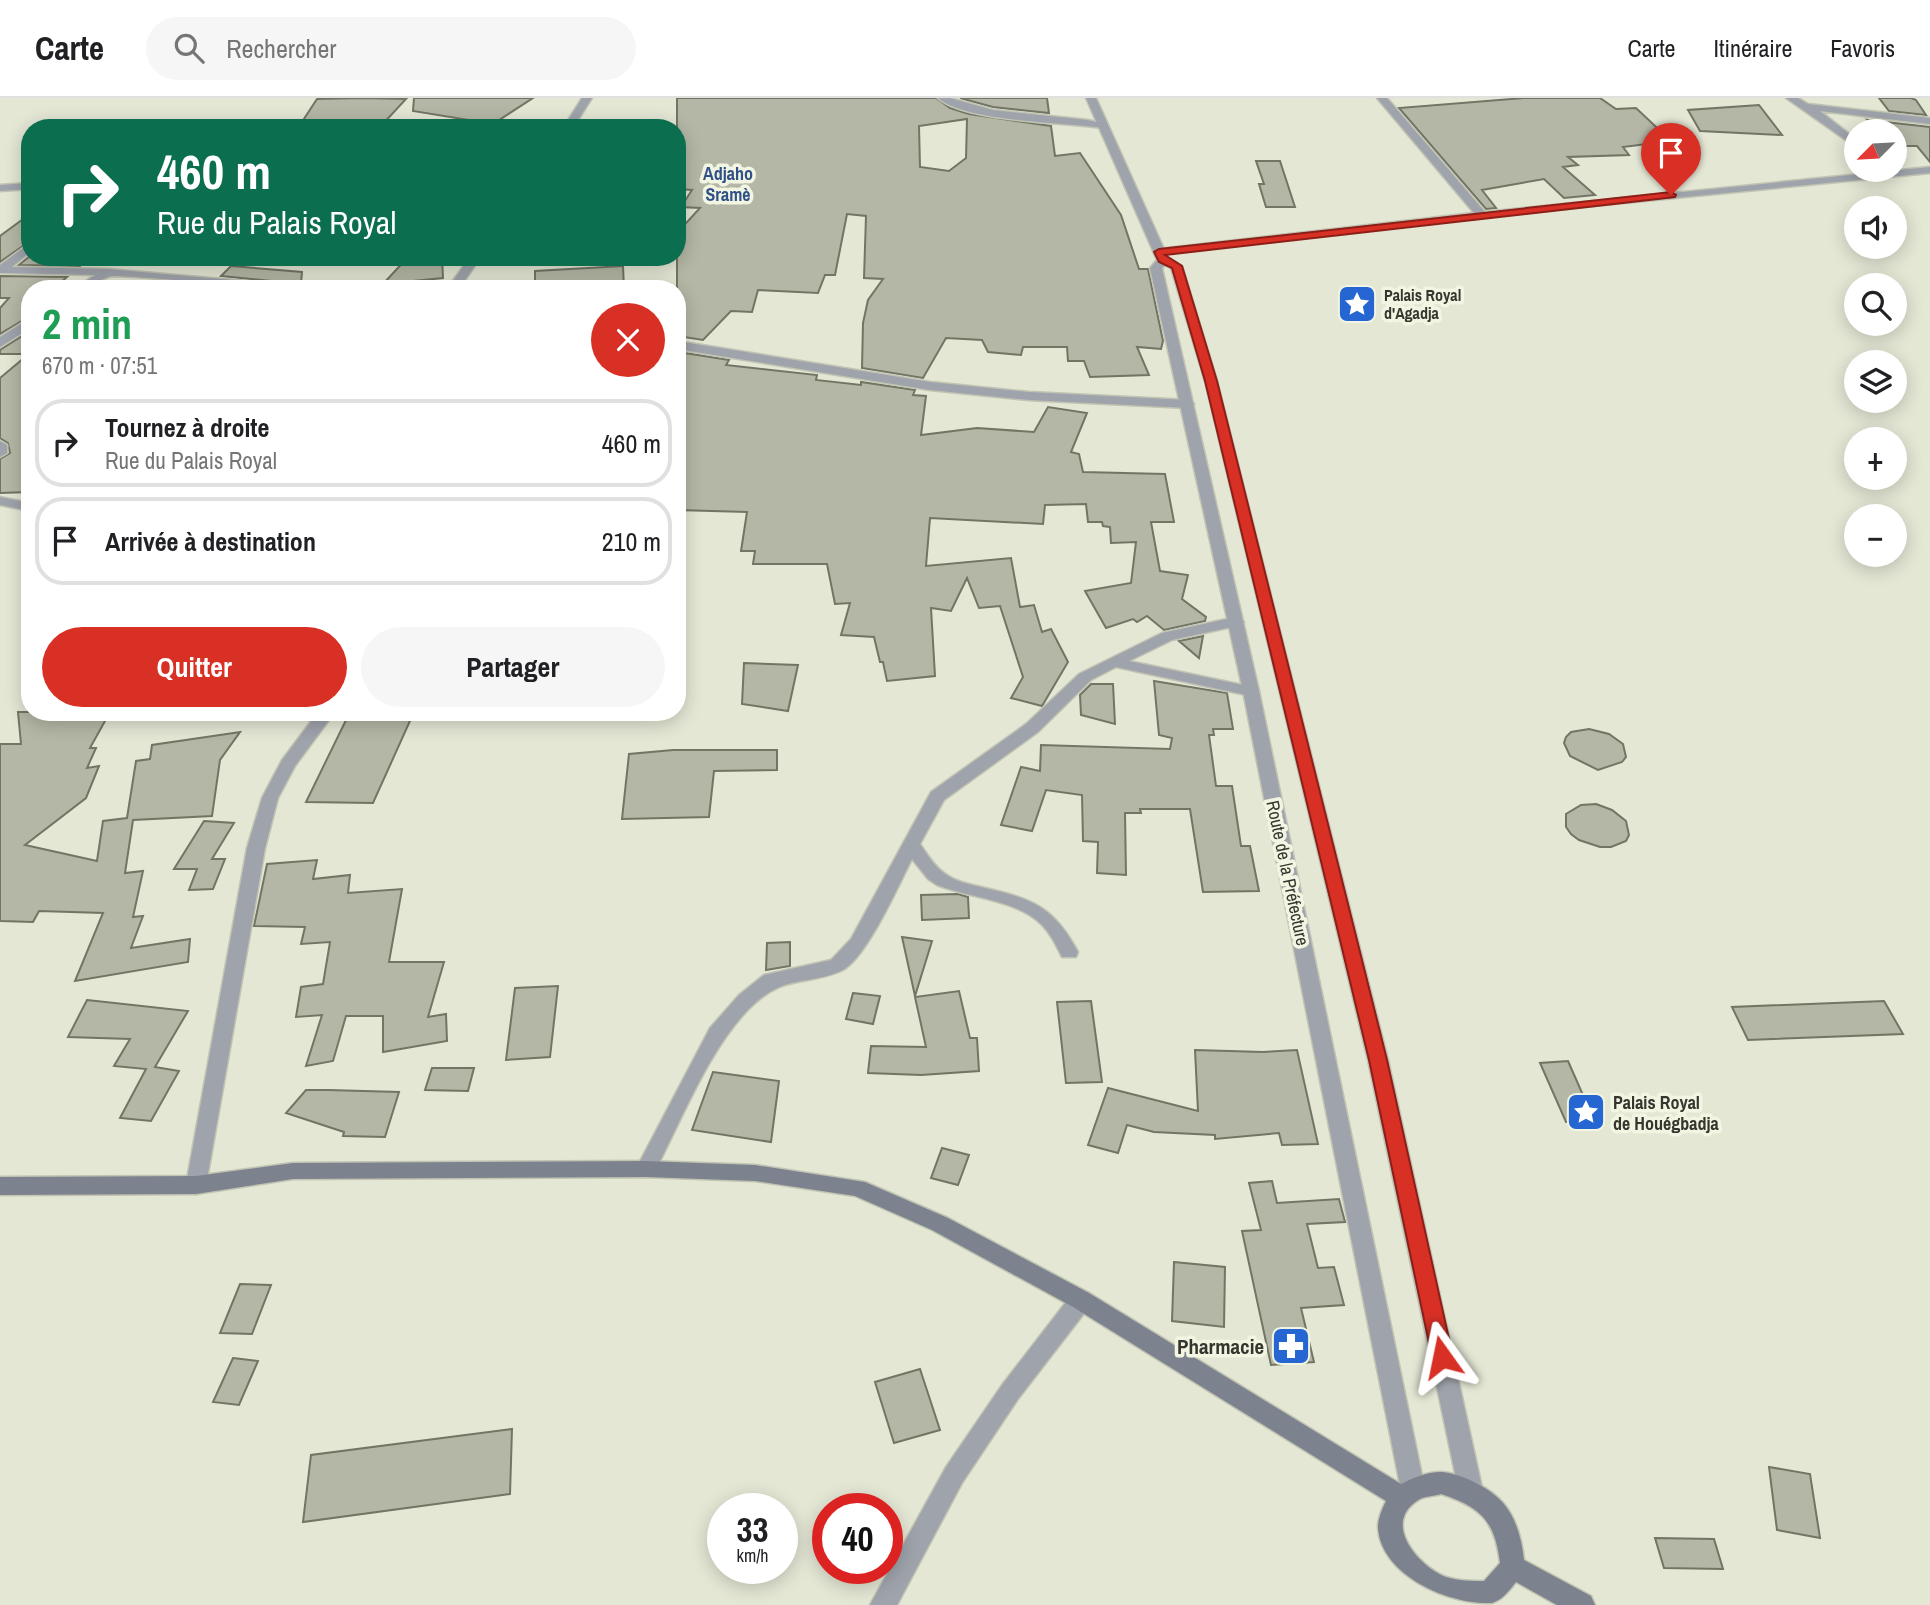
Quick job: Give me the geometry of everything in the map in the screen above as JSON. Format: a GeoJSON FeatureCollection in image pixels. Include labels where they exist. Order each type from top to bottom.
{"type":"FeatureCollection","features":[{"type":"Feature","properties":{"kind":"main road"},"geometry":{"type":"LineString","coordinates":[[0,1186],[196,1185],[293,1171],[646,1168],[755,1174],[858,1188],[940,1224],[1081,1300],[1408,1494]]}},
{"type":"Feature","properties":{"kind":"main road"},"geometry":{"type":"LineString","coordinates":[[1441,1483],[1471,1492],[1496,1511],[1510,1538],[1513,1567],[1489,1593],[1462,1602],[1431,1591],[1407,1572],[1393,1546],[1392,1520],[1408,1494],[1441,1483]]}},
{"type":"Feature","properties":{"kind":"main road"},"geometry":{"type":"LineString","coordinates":[[1513,1567],[1582,1605]]}},
{"type":"Feature","properties":{"kind":"street"},"geometry":{"type":"LineString","coordinates":[[574,119],[587,98]]}},
{"type":"Feature","properties":{"kind":"street"},"geometry":{"type":"LineString","coordinates":[[943,98],[955,105],[1013,114],[1022,119],[1074,120],[1103,125]]}},
{"type":"Feature","properties":{"kind":"street","name":"Route de la Préfecture"},"geometry":{"type":"LineString","coordinates":[[1091,98],[1161,256],[1176,266],[1211,381],[1378,1060],[1471,1492]]}},
{"type":"Feature","properties":{"kind":"street"},"geometry":{"type":"LineString","coordinates":[[1382,98],[1482,215]]}},
{"type":"Feature","properties":{"kind":"street"},"geometry":{"type":"LineString","coordinates":[[1791,98],[1809,107],[1844,135]]}},
{"type":"Feature","properties":{"kind":"street"},"geometry":{"type":"LineString","coordinates":[[1809,107],[1930,121]]}},
{"type":"Feature","properties":{"kind":"street"},"geometry":{"type":"LineString","coordinates":[[1908,171],[1930,170]]}},
{"type":"Feature","properties":{"kind":"street"},"geometry":{"type":"LineString","coordinates":[[1161,256],[1482,215],[1844,176]]}},
{"type":"Feature","properties":{"kind":"street"},"geometry":{"type":"LineString","coordinates":[[0,188],[21,187]]}},
{"type":"Feature","properties":{"kind":"street"},"geometry":{"type":"LineString","coordinates":[[1,270],[21,253]]}},
{"type":"Feature","properties":{"kind":"street","name":"Route de la Préfecture"},"geometry":{"type":"LineString","coordinates":[[1161,256],[1156,268],[1251,691],[1408,1494]]}},
{"type":"Feature","properties":{"kind":"street"},"geometry":{"type":"LineString","coordinates":[[1,270],[108,272],[198,280]]}},
{"type":"Feature","properties":{"kind":"street"},"geometry":{"type":"LineString","coordinates":[[95,280],[108,272]]}},
{"type":"Feature","properties":{"kind":"street"},"geometry":{"type":"LineString","coordinates":[[0,343],[21,329]]}},
{"type":"Feature","properties":{"kind":"street"},"geometry":{"type":"LineString","coordinates":[[686,346],[930,386],[1029,396],[1188,404]]}},
{"type":"Feature","properties":{"kind":"street"},"geometry":{"type":"LineString","coordinates":[[0,444],[0,453]]}},
{"type":"Feature","properties":{"kind":"street"},"geometry":{"type":"LineString","coordinates":[[0,501],[21,505]]}},
{"type":"Feature","properties":{"kind":"street"},"geometry":{"type":"LineString","coordinates":[[646,1168],[717,1033],[746,1000],[771,980],[837,965],[858,943],[937,796],[1032,728],[1085,677],[1167,636],[1236,622]]}},
{"type":"Feature","properties":{"kind":"street"},"geometry":{"type":"LineString","coordinates":[[1117,663],[1251,691]]}},
{"type":"Feature","properties":{"kind":"street"},"geometry":{"type":"LineString","coordinates":[[196,1185],[256,848],[270,798],[288,764],[320,721]]}},
{"type":"Feature","properties":{"kind":"street"},"geometry":{"type":"LineString","coordinates":[[911,845],[940,880],[1017,902],[1049,919],[1061,932],[1069,952]]}},
{"type":"Feature","properties":{"kind":"street"},"geometry":{"type":"LineString","coordinates":[[883,1605],[954,1475],[1010,1392],[1081,1300]]}},
{"type":"Feature","properties":{"kind":"building"},"geometry":{"type":"Polygon","coordinates":[[[414,98],[533,98],[501,119],[462,119],[413,111],[414,98]]]}},
{"type":"Feature","properties":{"kind":"building"},"geometry":{"type":"Polygon","coordinates":[[[677,98],[936,98],[950,108],[969,114],[1051,126],[1055,156],[1080,153],[1121,215],[1139,269],[1148,269],[1163,341],[1161,349],[1137,347],[1149,375],[1090,377],[1084,361],[1068,361],[1067,347],[1023,347],[1021,355],[988,352],[982,340],[946,338],[923,378],[862,368],[863,323],[868,300],[883,279],[864,278],[866,216],[847,214],[835,275],[825,275],[818,293],[758,290],[752,312],[731,311],[703,340],[686,337],[686,280],[677,280],[677,266],[686,266],[686,223],[700,208],[686,207],[686,199],[692,190],[686,190],[686,119],[677,119],[677,98]],[[967,119],[919,126],[920,167],[949,171],[966,158],[967,119]]]}},
{"type":"Feature","properties":{"kind":"building"},"geometry":{"type":"Polygon","coordinates":[[[960,98],[1047,98],[1049,113],[993,107],[960,98]]]}},
{"type":"Feature","properties":{"kind":"building"},"geometry":{"type":"Polygon","coordinates":[[[1524,98],[1600,98],[1616,109],[1636,108],[1671,141],[1623,147],[1629,155],[1568,157],[1578,165],[1563,167],[1595,195],[1564,198],[1544,179],[1482,190],[1496,208],[1486,209],[1399,108],[1524,98]]]}},
{"type":"Feature","properties":{"kind":"building"},"geometry":{"type":"Polygon","coordinates":[[[1879,98],[1911,98],[1916,100],[1926,115],[1889,111],[1879,98]]]}},
{"type":"Feature","properties":{"kind":"building"},"geometry":{"type":"Polygon","coordinates":[[[317,99],[406,99],[387,119],[304,119],[317,99]]]}},
{"type":"Feature","properties":{"kind":"building"},"geometry":{"type":"Polygon","coordinates":[[[1759,105],[1782,135],[1700,131],[1688,110],[1759,105]]]}},
{"type":"Feature","properties":{"kind":"building"},"geometry":{"type":"Polygon","coordinates":[[[1908,125],[1930,127],[1930,162],[1917,146],[1908,146],[1908,125]]]}},
{"type":"Feature","properties":{"kind":"building"},"geometry":{"type":"Polygon","coordinates":[[[1256,161],[1280,161],[1295,207],[1266,207],[1259,184],[1264,184],[1256,161]]]}},
{"type":"Feature","properties":{"kind":"building"},"geometry":{"type":"Polygon","coordinates":[[[21,221],[21,247],[0,262],[0,236],[21,221]]]}},
{"type":"Feature","properties":{"kind":"building"},"geometry":{"type":"Polygon","coordinates":[[[231,266],[302,272],[301,280],[221,276],[231,266]]]}},
{"type":"Feature","properties":{"kind":"building"},"geometry":{"type":"Polygon","coordinates":[[[400,266],[442,266],[443,278],[387,280],[400,266]]]}},
{"type":"Feature","properties":{"kind":"building"},"geometry":{"type":"Polygon","coordinates":[[[623,266],[624,280],[535,280],[535,271],[623,266]]]}},
{"type":"Feature","properties":{"kind":"building"},"geometry":{"type":"Polygon","coordinates":[[[0,276],[67,277],[64,280],[21,280],[21,321],[0,334],[0,308],[9,298],[0,298],[0,276]]]}},
{"type":"Feature","properties":{"kind":"building"},"geometry":{"type":"Polygon","coordinates":[[[21,337],[21,354],[0,354],[0,350],[21,337]]]}},
{"type":"Feature","properties":{"kind":"building"},"geometry":{"type":"Polygon","coordinates":[[[686,353],[729,360],[726,365],[817,375],[816,380],[861,385],[861,382],[915,390],[913,395],[926,396],[921,435],[977,428],[1034,432],[1048,407],[1087,413],[1071,452],[1079,454],[1083,472],[1165,474],[1174,522],[1151,522],[1160,571],[1188,575],[1182,599],[1206,617],[1205,621],[1164,630],[1147,616],[1137,622],[1133,619],[1106,628],[1085,591],[1131,583],[1136,542],[1111,543],[1110,527],[1103,526],[1102,522],[1088,522],[1086,504],[1045,505],[1043,524],[930,518],[926,566],[1011,558],[1020,607],[1034,605],[1042,632],[1051,629],[1068,662],[1042,706],[1011,698],[1023,677],[1000,606],[979,608],[967,578],[951,611],[931,608],[935,676],[887,681],[874,637],[841,635],[850,603],[835,604],[827,564],[753,564],[755,551],[741,551],[747,512],[686,510],[686,353]]]}},
{"type":"Feature","properties":{"kind":"building"},"geometry":{"type":"Polygon","coordinates":[[[21,360],[21,492],[0,493],[0,459],[10,453],[8,443],[0,438],[0,378],[21,360]]]}},
{"type":"Feature","properties":{"kind":"building"},"geometry":{"type":"Polygon","coordinates":[[[1203,636],[1199,658],[1179,641],[1203,636]]]}},
{"type":"Feature","properties":{"kind":"building"},"geometry":{"type":"Polygon","coordinates":[[[744,663],[798,665],[788,711],[742,704],[744,663]]]}},
{"type":"Feature","properties":{"kind":"building"},"geometry":{"type":"Polygon","coordinates":[[[1154,681],[1227,693],[1233,729],[1213,729],[1214,735],[1209,735],[1216,786],[1232,786],[1241,846],[1250,846],[1259,891],[1203,892],[1190,809],[1140,809],[1141,813],[1125,813],[1126,875],[1097,873],[1098,842],[1083,841],[1082,795],[1046,790],[1032,831],[1001,825],[1021,767],[1040,771],[1041,745],[1170,749],[1172,738],[1159,735],[1154,681]]]}},
{"type":"Feature","properties":{"kind":"building"},"geometry":{"type":"Polygon","coordinates":[[[1091,684],[1113,684],[1115,724],[1081,715],[1080,695],[1091,684]]]}},
{"type":"Feature","properties":{"kind":"building"},"geometry":{"type":"Polygon","coordinates":[[[18,712],[21,712],[21,721],[105,721],[90,748],[96,748],[87,768],[99,766],[86,798],[25,845],[97,861],[103,821],[127,818],[136,761],[150,759],[152,745],[240,732],[220,760],[212,816],[133,820],[125,873],[143,871],[133,917],[143,916],[131,948],[190,939],[188,962],[75,981],[103,913],[39,911],[33,922],[0,921],[0,744],[21,744],[18,712]]]}},
{"type":"Feature","properties":{"kind":"building"},"geometry":{"type":"Polygon","coordinates":[[[346,721],[410,721],[373,803],[306,802],[346,721]]]}},
{"type":"Feature","properties":{"kind":"building"},"geometry":{"type":"Polygon","coordinates":[[[1589,729],[1609,734],[1623,744],[1626,757],[1622,762],[1598,770],[1570,756],[1564,743],[1566,737],[1571,732],[1589,729]]]}},
{"type":"Feature","properties":{"kind":"building"},"geometry":{"type":"Polygon","coordinates":[[[673,750],[777,750],[777,770],[714,771],[709,817],[622,819],[629,754],[673,750]]]}},
{"type":"Feature","properties":{"kind":"building"},"geometry":{"type":"Polygon","coordinates":[[[1596,804],[1612,810],[1626,821],[1629,835],[1626,841],[1611,847],[1600,847],[1579,840],[1571,834],[1566,827],[1566,814],[1581,805],[1596,804]]]}},
{"type":"Feature","properties":{"kind":"building"},"geometry":{"type":"Polygon","coordinates":[[[204,821],[234,823],[212,859],[225,859],[213,889],[189,890],[197,869],[174,869],[204,821]]]}},
{"type":"Feature","properties":{"kind":"building"},"geometry":{"type":"Polygon","coordinates":[[[317,860],[313,879],[350,875],[348,893],[402,889],[389,962],[444,962],[428,1017],[446,1014],[447,1041],[383,1052],[383,1016],[346,1016],[333,1061],[306,1066],[322,1015],[296,1017],[301,987],[323,984],[330,942],[301,944],[305,927],[254,926],[267,864],[317,860]]]}},
{"type":"Feature","properties":{"kind":"building"},"geometry":{"type":"Polygon","coordinates":[[[958,894],[968,897],[969,918],[922,920],[921,895],[958,894]]]}},
{"type":"Feature","properties":{"kind":"building"},"geometry":{"type":"Polygon","coordinates":[[[902,937],[932,941],[915,996],[902,937]]]}},
{"type":"Feature","properties":{"kind":"building"},"geometry":{"type":"Polygon","coordinates":[[[790,942],[790,966],[766,970],[767,943],[790,942]]]}},
{"type":"Feature","properties":{"kind":"building"},"geometry":{"type":"Polygon","coordinates":[[[558,986],[550,1057],[506,1060],[515,988],[558,986]]]}},
{"type":"Feature","properties":{"kind":"building"},"geometry":{"type":"Polygon","coordinates":[[[959,991],[970,1038],[977,1038],[979,1071],[921,1075],[868,1073],[871,1046],[926,1047],[915,997],[959,991]]]}},
{"type":"Feature","properties":{"kind":"building"},"geometry":{"type":"Polygon","coordinates":[[[853,993],[880,996],[873,1024],[846,1019],[853,993]]]}},
{"type":"Feature","properties":{"kind":"building"},"geometry":{"type":"Polygon","coordinates":[[[87,1000],[188,1011],[155,1067],[179,1071],[151,1121],[120,1118],[146,1069],[114,1066],[130,1039],[68,1037],[87,1000]]]}},
{"type":"Feature","properties":{"kind":"building"},"geometry":{"type":"Polygon","coordinates":[[[1091,1001],[1102,1082],[1066,1083],[1057,1002],[1091,1001]]]}},
{"type":"Feature","properties":{"kind":"building"},"geometry":{"type":"Polygon","coordinates":[[[1884,1001],[1903,1034],[1748,1040],[1732,1007],[1884,1001]]]}},
{"type":"Feature","properties":{"kind":"building"},"geometry":{"type":"Polygon","coordinates":[[[1195,1050],[1297,1050],[1318,1144],[1282,1145],[1279,1133],[1215,1139],[1215,1135],[1154,1132],[1127,1125],[1118,1153],[1088,1145],[1108,1088],[1198,1111],[1195,1050]]]}},
{"type":"Feature","properties":{"kind":"building"},"geometry":{"type":"Polygon","coordinates":[[[1568,1061],[1594,1120],[1566,1122],[1540,1063],[1568,1061]]]}},
{"type":"Feature","properties":{"kind":"building"},"geometry":{"type":"Polygon","coordinates":[[[432,1068],[474,1068],[468,1091],[425,1090],[432,1068]]]}},
{"type":"Feature","properties":{"kind":"building"},"geometry":{"type":"Polygon","coordinates":[[[713,1072],[779,1081],[771,1142],[692,1130],[713,1072]]]}},
{"type":"Feature","properties":{"kind":"building"},"geometry":{"type":"Polygon","coordinates":[[[306,1090],[399,1092],[385,1137],[343,1136],[344,1132],[286,1113],[306,1090]]]}},
{"type":"Feature","properties":{"kind":"building"},"geometry":{"type":"Polygon","coordinates":[[[942,1148],[969,1155],[958,1185],[931,1178],[942,1148]]]}},
{"type":"Feature","properties":{"kind":"building"},"geometry":{"type":"Polygon","coordinates":[[[1272,1181],[1277,1203],[1339,1199],[1345,1222],[1307,1224],[1318,1268],[1334,1267],[1344,1305],[1301,1308],[1314,1362],[1271,1365],[1242,1231],[1261,1230],[1249,1183],[1272,1181]]]}},
{"type":"Feature","properties":{"kind":"building"},"geometry":{"type":"Polygon","coordinates":[[[1174,1262],[1225,1267],[1224,1327],[1172,1321],[1174,1262]]]}},
{"type":"Feature","properties":{"kind":"building"},"geometry":{"type":"Polygon","coordinates":[[[240,1284],[271,1285],[252,1334],[220,1333],[240,1284]]]}},
{"type":"Feature","properties":{"kind":"building"},"geometry":{"type":"Polygon","coordinates":[[[233,1358],[258,1361],[239,1405],[213,1402],[233,1358]]]}},
{"type":"Feature","properties":{"kind":"building"},"geometry":{"type":"Polygon","coordinates":[[[920,1369],[940,1430],[894,1443],[875,1382],[920,1369]]]}},
{"type":"Feature","properties":{"kind":"building"},"geometry":{"type":"Polygon","coordinates":[[[512,1429],[510,1494],[303,1522],[311,1455],[512,1429]]]}},
{"type":"Feature","properties":{"kind":"building"},"geometry":{"type":"Polygon","coordinates":[[[1769,1467],[1810,1474],[1820,1538],[1777,1530],[1769,1467]]]}},
{"type":"Feature","properties":{"kind":"building"},"geometry":{"type":"Polygon","coordinates":[[[1655,1538],[1714,1539],[1723,1569],[1664,1568],[1655,1538]]]}},
{"type":"Feature","properties":{"kind":"place","name":"Palais Royal d'Agadja"},"geometry":{"type":"Point","coordinates":[1357,304]}},
{"type":"Feature","properties":{"kind":"place","name":"Palais Royal de Houégbadja"},"geometry":{"type":"Point","coordinates":[1586,1112]}},
{"type":"Feature","properties":{"kind":"place","name":"Pharmacie"},"geometry":{"type":"Point","coordinates":[1291,1346]}},
{"type":"Feature","properties":{"kind":"district","name":"Adjaho Sramè"},"geometry":{"type":"Point","coordinates":[728,183]}},
{"type":"Feature","properties":{"kind":"route"},"geometry":{"type":"LineString","coordinates":[[1442,1357],[1378,1060],[1211,381],[1176,266],[1163,260],[1159,252],[1671,195]]}}]}
